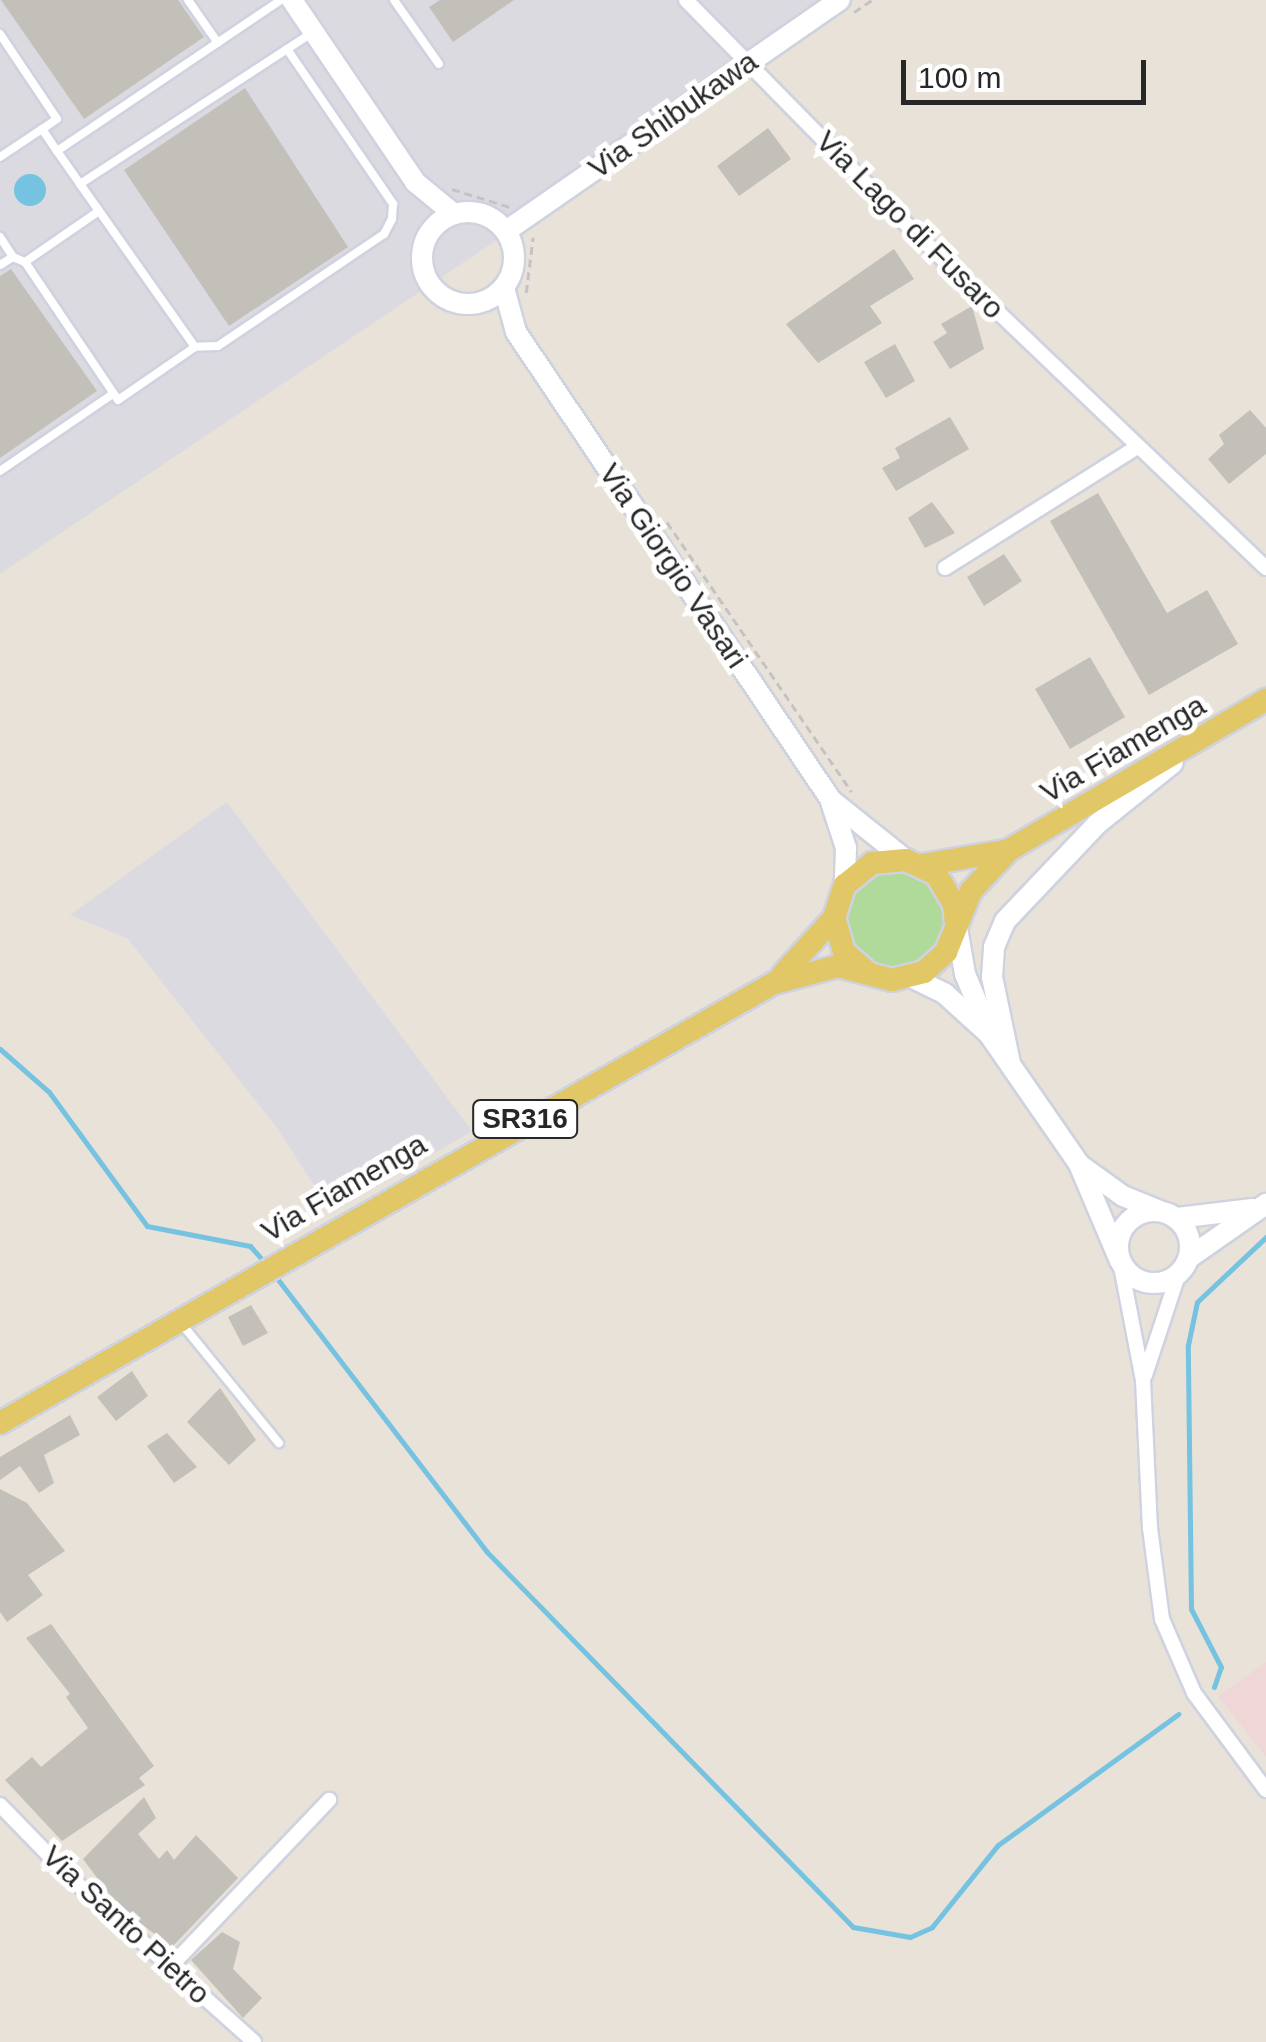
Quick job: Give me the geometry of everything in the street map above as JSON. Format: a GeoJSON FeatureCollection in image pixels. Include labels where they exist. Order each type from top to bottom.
{"type":"FeatureCollection","features":[{"type":"Feature","properties":{"kind":"main road"},"geometry":{"type":"LineString","coordinates":[[292,0],[415,182],[454,214]]}},
{"type":"Feature","properties":{"kind":"main road","name":"Via Shibukawa"},"geometry":{"type":"LineString","coordinates":[[506,231],[840,0]]}},
{"type":"Feature","properties":{"kind":"main road"},"geometry":{"type":"LineString","coordinates":[[415,182],[430,232]]}},
{"type":"Feature","properties":{"kind":"main road"},"geometry":{"type":"LineString","coordinates":[[454,214],[483,214],[506,231],[515,260],[504,288],[478,304],[447,300],[426,278],[423,246],[430,232],[454,214]]}},
{"type":"Feature","properties":{"kind":"main road","name":"Via Giorgio Vasari"},"geometry":{"type":"LineString","coordinates":[[504,288],[516,332],[831,800],[846,848],[845,885]]}},
{"type":"Feature","properties":{"kind":"main road","name":"Via Giorgio Vasari"},"geometry":{"type":"LineString","coordinates":[[478,304],[516,332]]}},
{"type":"Feature","properties":{"kind":"main road","name":"Via Fiamenga"},"geometry":{"type":"LineString","coordinates":[[0,1422],[774,982],[838,966],[873,976],[911,978],[946,952],[956,922],[983,875],[1010,850],[1266,700]]}},
{"type":"Feature","properties":{"kind":"main road"},"geometry":{"type":"LineString","coordinates":[[1010,1063],[992,976],[994,948],[1004,921],[1097,824],[1214,731]]}},
{"type":"Feature","properties":{"kind":"main road","name":"Via Giorgio Vasari"},"geometry":{"type":"LineString","coordinates":[[831,800],[914,862]]}},
{"type":"Feature","properties":{"kind":"main road","name":"Via Fiamenga"},"geometry":{"type":"LineString","coordinates":[[774,982],[834,918],[845,885],[872,863],[1010,850]]}},
{"type":"Feature","properties":{"kind":"main road"},"geometry":{"type":"LineString","coordinates":[[914,862],[947,888],[965,974],[990,1034],[1079,1164],[1120,1261],[1146,1282],[1184,1266],[1260,1206]]}},
{"type":"Feature","properties":{"kind":"main road"},"geometry":{"type":"LineString","coordinates":[[834,918],[844,952],[873,976]]}},
{"type":"Feature","properties":{"kind":"main road"},"geometry":{"type":"LineString","coordinates":[[911,978],[944,994],[990,1034]]}},
{"type":"Feature","properties":{"kind":"main road"},"geometry":{"type":"LineString","coordinates":[[1079,1164],[1122,1196],[1168,1214],[1189,1236],[1184,1266]]}},
{"type":"Feature","properties":{"kind":"main road"},"geometry":{"type":"LineString","coordinates":[[1120,1261],[1122,1229],[1138,1214],[1260,1206]]}},
{"type":"Feature","properties":{"kind":"street","name":"Via Lago di Fusaro"},"geometry":{"type":"LineString","coordinates":[[686,0],[746,64],[849,160],[908,226],[1266,568]]}},
{"type":"Feature","properties":{"kind":"street"},"geometry":{"type":"LineString","coordinates":[[944,568],[1137,447]]}},
{"type":"Feature","properties":{"kind":"street"},"geometry":{"type":"LineString","coordinates":[[1120,1261],[1144,1380],[1150,1528],[1162,1620],[1194,1693],[1266,1790]]}},
{"type":"Feature","properties":{"kind":"street"},"geometry":{"type":"LineString","coordinates":[[1144,1380],[1184,1266]]}},
{"type":"Feature","properties":{"kind":"street"},"geometry":{"type":"LineString","coordinates":[[170,1967],[329,1800]]}},
{"type":"Feature","properties":{"kind":"street","name":"Via Santo Pietro"},"geometry":{"type":"LineString","coordinates":[[0,1804],[254,2042]]}},
{"type":"Feature","properties":{"kind":"lane"},"geometry":{"type":"LineString","coordinates":[[188,0],[218,43]]}},
{"type":"Feature","properties":{"kind":"lane"},"geometry":{"type":"LineString","coordinates":[[57,151],[281,0]]}},
{"type":"Feature","properties":{"kind":"lane"},"geometry":{"type":"LineString","coordinates":[[394,0],[439,64]]}},
{"type":"Feature","properties":{"kind":"lane"},"geometry":{"type":"LineString","coordinates":[[80,184],[314,31]]}},
{"type":"Feature","properties":{"kind":"lane"},"geometry":{"type":"LineString","coordinates":[[0,34],[57,119],[0,158]]}},
{"type":"Feature","properties":{"kind":"lane"},"geometry":{"type":"LineString","coordinates":[[0,236],[14,256],[25,262],[118,400],[195,347],[218,346],[384,234],[392,220],[394,204],[287,48]]}},
{"type":"Feature","properties":{"kind":"lane"},"geometry":{"type":"LineString","coordinates":[[42,130],[195,347]]}},
{"type":"Feature","properties":{"kind":"lane"},"geometry":{"type":"LineString","coordinates":[[25,262],[99,211]]}},
{"type":"Feature","properties":{"kind":"lane"},"geometry":{"type":"LineString","coordinates":[[0,266],[14,256]]}},
{"type":"Feature","properties":{"kind":"lane"},"geometry":{"type":"LineString","coordinates":[[0,471],[114,394]]}},
{"type":"Feature","properties":{"kind":"lane"},"geometry":{"type":"LineString","coordinates":[[178,1320],[279,1443]]}},
{"type":"Feature","properties":{"kind":"path"},"geometry":{"type":"LineString","coordinates":[[839,22],[872,0]]}},
{"type":"Feature","properties":{"kind":"path"},"geometry":{"type":"LineString","coordinates":[[442,187],[488,194],[512,208]]}},
{"type":"Feature","properties":{"kind":"path"},"geometry":{"type":"LineString","coordinates":[[525,297],[530,241],[540,228]]}},
{"type":"Feature","properties":{"kind":"path"},"geometry":{"type":"LineString","coordinates":[[657,507],[858,800]]}},
{"type":"Feature","properties":{"kind":"shaded area"},"geometry":{"type":"Polygon","coordinates":[[[0,0],[854,0],[0,574],[0,0]]]}},
{"type":"Feature","properties":{"kind":"shaded area"},"geometry":{"type":"Polygon","coordinates":[[[227,802],[472,1131],[332,1213],[277,1128],[128,939],[70,915],[227,802]]]}},
{"type":"Feature","properties":{"kind":"shaded area"},"geometry":{"type":"Polygon","coordinates":[[[1266,1662],[1266,1757],[1218,1696],[1266,1662]]]}},
{"type":"Feature","properties":{"kind":"green space"},"geometry":{"type":"Polygon","coordinates":[[[896,871],[915,875],[931,885],[941,901],[945,920],[941,939],[931,955],[915,965],[896,969],[877,965],[861,955],[851,939],[847,920],[851,901],[861,885],[877,875],[896,871]]]}},
{"type":"Feature","properties":{"kind":"water"},"geometry":{"type":"Polygon","coordinates":[[[30,174],[41,179],[46,190],[41,201],[30,206],[19,201],[14,190],[19,179],[30,174]]]}},
{"type":"Feature","properties":{"kind":"building"},"geometry":{"type":"Polygon","coordinates":[[[1,0],[178,0],[204,37],[84,119],[1,0]]]}},
{"type":"Feature","properties":{"kind":"building"},"geometry":{"type":"Polygon","coordinates":[[[440,0],[514,0],[453,42],[429,7],[440,0]]]}},
{"type":"Feature","properties":{"kind":"building"},"geometry":{"type":"Polygon","coordinates":[[[245,88],[348,247],[229,326],[124,170],[245,88]]]}},
{"type":"Feature","properties":{"kind":"building"},"geometry":{"type":"Polygon","coordinates":[[[768,128],[791,159],[739,196],[717,166],[768,128]]]}},
{"type":"Feature","properties":{"kind":"building"},"geometry":{"type":"Polygon","coordinates":[[[894,249],[914,279],[870,306],[882,323],[818,363],[786,324],[894,249]]]}},
{"type":"Feature","properties":{"kind":"building"},"geometry":{"type":"Polygon","coordinates":[[[11,269],[97,391],[0,458],[0,276],[11,269]]]}},
{"type":"Feature","properties":{"kind":"building"},"geometry":{"type":"Polygon","coordinates":[[[972,306],[984,349],[950,369],[933,342],[947,333],[941,324],[972,306]]]}},
{"type":"Feature","properties":{"kind":"building"},"geometry":{"type":"Polygon","coordinates":[[[895,344],[915,381],[886,398],[864,362],[895,344]]]}},
{"type":"Feature","properties":{"kind":"building"},"geometry":{"type":"Polygon","coordinates":[[[1250,410],[1266,428],[1266,454],[1229,484],[1208,459],[1224,444],[1219,435],[1250,410]]]}},
{"type":"Feature","properties":{"kind":"building"},"geometry":{"type":"Polygon","coordinates":[[[950,417],[969,449],[896,491],[882,468],[900,458],[895,448],[950,417]]]}},
{"type":"Feature","properties":{"kind":"building"},"geometry":{"type":"Polygon","coordinates":[[[1098,493],[1167,613],[1207,590],[1238,644],[1149,695],[1050,521],[1098,493]]]}},
{"type":"Feature","properties":{"kind":"building"},"geometry":{"type":"Polygon","coordinates":[[[932,502],[955,533],[925,548],[908,518],[932,502]]]}},
{"type":"Feature","properties":{"kind":"building"},"geometry":{"type":"Polygon","coordinates":[[[1004,554],[1022,581],[984,606],[967,577],[1004,554]]]}},
{"type":"Feature","properties":{"kind":"building"},"geometry":{"type":"Polygon","coordinates":[[[1090,657],[1125,717],[1070,749],[1035,689],[1090,657]]]}},
{"type":"Feature","properties":{"kind":"building"},"geometry":{"type":"Polygon","coordinates":[[[251,1305],[268,1333],[243,1346],[228,1317],[251,1305]]]}},
{"type":"Feature","properties":{"kind":"building"},"geometry":{"type":"Polygon","coordinates":[[[132,1371],[148,1396],[116,1421],[97,1397],[132,1371]]]}},
{"type":"Feature","properties":{"kind":"building"},"geometry":{"type":"Polygon","coordinates":[[[220,1388],[256,1440],[229,1465],[187,1422],[220,1388]]]}},
{"type":"Feature","properties":{"kind":"building"},"geometry":{"type":"Polygon","coordinates":[[[70,1415],[80,1435],[44,1455],[54,1483],[39,1493],[20,1466],[0,1480],[0,1457],[70,1415]]]}},
{"type":"Feature","properties":{"kind":"building"},"geometry":{"type":"Polygon","coordinates":[[[167,1433],[197,1467],[174,1483],[147,1446],[167,1433]]]}},
{"type":"Feature","properties":{"kind":"building"},"geometry":{"type":"Polygon","coordinates":[[[0,1489],[27,1503],[65,1551],[28,1575],[43,1595],[7,1622],[0,1612],[0,1489]]]}},
{"type":"Feature","properties":{"kind":"building"},"geometry":{"type":"Polygon","coordinates":[[[51,1624],[154,1766],[139,1778],[145,1785],[62,1841],[5,1780],[32,1757],[41,1767],[88,1728],[66,1697],[70,1694],[26,1638],[51,1624]]]}},
{"type":"Feature","properties":{"kind":"building"},"geometry":{"type":"Polygon","coordinates":[[[144,1797],[156,1818],[138,1834],[159,1859],[167,1850],[174,1860],[196,1835],[238,1878],[172,1947],[119,1907],[83,1859],[144,1797]]]}},
{"type":"Feature","properties":{"kind":"building"},"geometry":{"type":"Polygon","coordinates":[[[222,1932],[240,1942],[233,1969],[262,1998],[243,2018],[191,1960],[222,1932]]]}},
{"type":"Feature","properties":{"kind":"waterway"},"geometry":{"type":"LineString","coordinates":[[0,1049],[49,1092],[147,1226],[250,1246],[266,1264]]}},
{"type":"Feature","properties":{"kind":"waterway"},"geometry":{"type":"LineString","coordinates":[[1214,1687],[1221,1667],[1191,1609],[1188,1345],[1197,1302],[1266,1237]]}},
{"type":"Feature","properties":{"kind":"waterway"},"geometry":{"type":"LineString","coordinates":[[276,1277],[487,1552],[853,1927],[910,1937],[932,1927],[998,1845],[1178,1714]]}}]}
